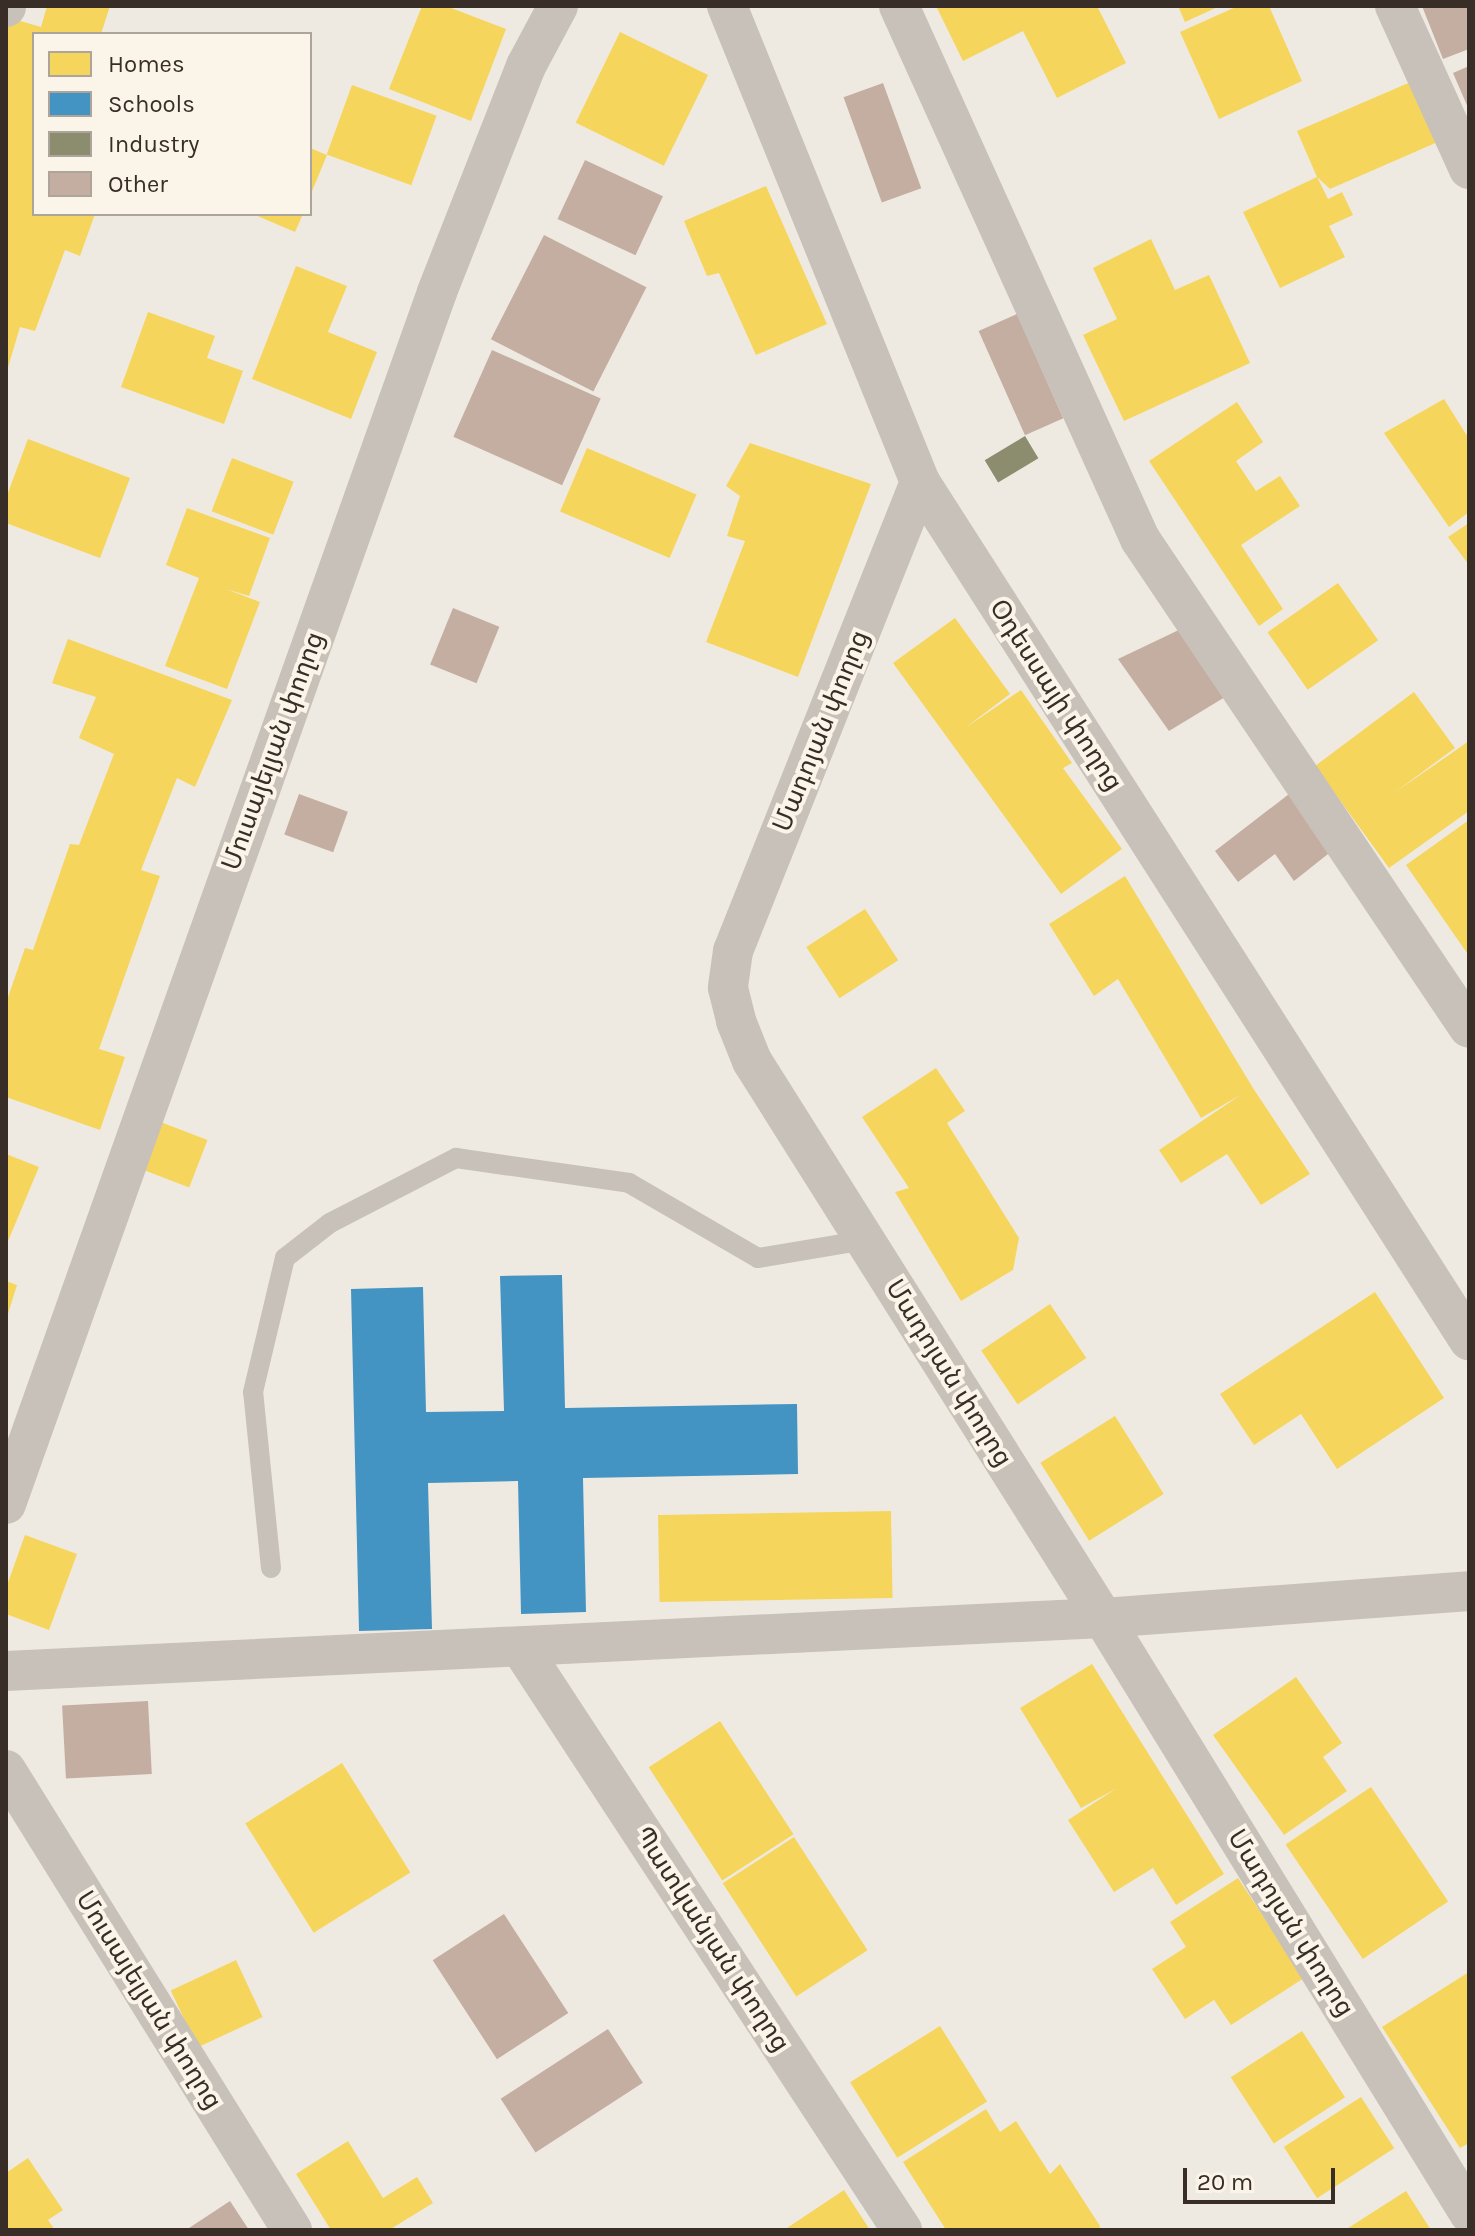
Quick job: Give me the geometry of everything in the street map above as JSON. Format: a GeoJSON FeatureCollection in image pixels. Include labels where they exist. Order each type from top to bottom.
{"type":"FeatureCollection","features":[{"type":"Feature","properties":{"kind":"street","name":"Մուսայելյան փողոց"},"geometry":{"type":"LineString","coordinates":[[6,1504],[437,292],[526,66],[558,6]]}},
{"type":"Feature","properties":{"kind":"street","name":"Օդեսսայի փողոց"},"geometry":{"type":"LineString","coordinates":[[727,6],[920,482],[1469,1340]]}},
{"type":"Feature","properties":{"kind":"street"},"geometry":{"type":"LineString","coordinates":[[899,6],[1140,539],[1469,1028]]}},
{"type":"Feature","properties":{"kind":"street"},"geometry":{"type":"LineString","coordinates":[[1395,6],[1469,169]]}},
{"type":"Feature","properties":{"kind":"street","name":"Մադոյան փողոց"},"geometry":{"type":"LineString","coordinates":[[920,482],[733,951],[728,988],[752,1061],[1103,1618],[1469,2213]]}},
{"type":"Feature","properties":{"kind":"street"},"geometry":{"type":"LineString","coordinates":[[6,1671],[1103,1618],[1469,1591]]}},
{"type":"Feature","properties":{"kind":"street","name":"Պատկանյան փողոց"},"geometry":{"type":"LineString","coordinates":[[521,1648],[902,2230]]}},
{"type":"Feature","properties":{"kind":"street","name":"Մուսայելյան փողոց"},"geometry":{"type":"LineString","coordinates":[[6,1770],[292,2230]]}},
{"type":"Feature","properties":{"kind":"lane"},"geometry":{"type":"LineString","coordinates":[[271,1568],[253,1392],[285,1258],[330,1223],[456,1158],[629,1183],[758,1258],[865,1240]]}},
{"type":"Feature","properties":{"kind":"building: Homes"},"geometry":{"type":"Polygon","coordinates":[[[47,6],[110,6],[102,32],[32,32],[32,216],[94,216],[80,256],[65,250],[35,331],[20,327],[7,371],[6,29],[10,18],[41,27],[47,6]]]}},
{"type":"Feature","properties":{"kind":"building: Homes"},"geometry":{"type":"Polygon","coordinates":[[[422,6],[446,6],[506,29],[471,121],[389,89],[422,6]]]}},
{"type":"Feature","properties":{"kind":"building: Homes"},"geometry":{"type":"Polygon","coordinates":[[[936,6],[1097,6],[1126,63],[1057,98],[1023,31],[963,61],[936,6]]]}},
{"type":"Feature","properties":{"kind":"building: Homes"},"geometry":{"type":"Polygon","coordinates":[[[1178,6],[1220,6],[1185,22],[1178,6]]]}},
{"type":"Feature","properties":{"kind":"building: Homes"},"geometry":{"type":"Polygon","coordinates":[[[1238,6],[1269,6],[1302,81],[1219,119],[1180,32],[1238,6]]]}},
{"type":"Feature","properties":{"kind":"building: Homes"},"geometry":{"type":"Polygon","coordinates":[[[620,32],[708,75],[664,166],[576,123],[620,32]]]}},
{"type":"Feature","properties":{"kind":"building: Homes"},"geometry":{"type":"Polygon","coordinates":[[[1413,81],[1440,141],[1330,189],[1317,177],[1297,131],[1413,81]]]}},
{"type":"Feature","properties":{"kind":"building: Homes"},"geometry":{"type":"Polygon","coordinates":[[[352,85],[437,116],[411,185],[327,155],[352,85]]]}},
{"type":"Feature","properties":{"kind":"building: Homes"},"geometry":{"type":"Polygon","coordinates":[[[312,149],[327,155],[312,191],[312,149]]]}},
{"type":"Feature","properties":{"kind":"building: Homes"},"geometry":{"type":"Polygon","coordinates":[[[1317,177],[1328,199],[1342,192],[1353,215],[1329,226],[1345,257],[1280,288],[1243,212],[1317,177]]]}},
{"type":"Feature","properties":{"kind":"building: Homes"},"geometry":{"type":"Polygon","coordinates":[[[766,186],[827,324],[756,355],[719,273],[707,276],[684,221],[766,186]]]}},
{"type":"Feature","properties":{"kind":"building: Homes"},"geometry":{"type":"Polygon","coordinates":[[[258,216],[302,216],[295,232],[258,216]]]}},
{"type":"Feature","properties":{"kind":"building: Homes"},"geometry":{"type":"Polygon","coordinates":[[[1151,239],[1175,290],[1209,275],[1250,363],[1124,421],[1083,335],[1117,319],[1093,268],[1151,239]]]}},
{"type":"Feature","properties":{"kind":"building: Homes"},"geometry":{"type":"Polygon","coordinates":[[[296,266],[347,286],[328,332],[377,352],[351,419],[252,379],[296,266]]]}},
{"type":"Feature","properties":{"kind":"building: Homes"},"geometry":{"type":"Polygon","coordinates":[[[148,312],[215,336],[207,358],[243,371],[224,424],[121,387],[148,312]]]}},
{"type":"Feature","properties":{"kind":"building: Homes"},"geometry":{"type":"Polygon","coordinates":[[[1444,399],[1469,439],[1469,512],[1449,527],[1384,433],[1444,399]]]}},
{"type":"Feature","properties":{"kind":"building: Homes"},"geometry":{"type":"Polygon","coordinates":[[[1237,402],[1263,442],[1236,461],[1256,491],[1280,476],[1300,506],[1241,545],[1283,609],[1259,626],[1149,461],[1237,402]]]}},
{"type":"Feature","properties":{"kind":"building: Homes"},"geometry":{"type":"Polygon","coordinates":[[[28,439],[130,478],[100,558],[6,523],[6,498],[28,439]]]}},
{"type":"Feature","properties":{"kind":"building: Homes"},"geometry":{"type":"Polygon","coordinates":[[[750,443],[871,484],[798,677],[706,642],[745,541],[727,536],[740,496],[726,486],[750,443]]]}},
{"type":"Feature","properties":{"kind":"building: Homes"},"geometry":{"type":"Polygon","coordinates":[[[587,448],[697,494],[670,558],[560,512],[587,448]]]}},
{"type":"Feature","properties":{"kind":"building: Homes"},"geometry":{"type":"Polygon","coordinates":[[[232,458],[294,482],[273,535],[212,511],[232,458]]]}},
{"type":"Feature","properties":{"kind":"building: Homes"},"geometry":{"type":"Polygon","coordinates":[[[187,508],[270,538],[249,596],[226,589],[260,602],[227,689],[165,666],[199,578],[166,565],[187,508]]]}},
{"type":"Feature","properties":{"kind":"building: Homes"},"geometry":{"type":"Polygon","coordinates":[[[1469,523],[1469,565],[1448,537],[1469,523]]]}},
{"type":"Feature","properties":{"kind":"building: Homes"},"geometry":{"type":"Polygon","coordinates":[[[1338,583],[1378,640],[1308,690],[1268,632],[1338,583]]]}},
{"type":"Feature","properties":{"kind":"building: Homes"},"geometry":{"type":"Polygon","coordinates":[[[955,618],[1010,694],[965,728],[1021,690],[1072,763],[1063,768],[1122,849],[1061,894],[893,663],[955,618]]]}},
{"type":"Feature","properties":{"kind":"building: Homes"},"geometry":{"type":"Polygon","coordinates":[[[68,639],[232,700],[195,787],[177,778],[141,870],[160,876],[99,1049],[125,1057],[100,1130],[6,1097],[6,1003],[25,948],[33,950],[70,844],[79,845],[114,754],[79,738],[96,697],[52,683],[68,639]]]}},
{"type":"Feature","properties":{"kind":"building: Homes"},"geometry":{"type":"Polygon","coordinates":[[[1414,692],[1455,748],[1394,793],[1469,741],[1469,811],[1389,868],[1315,766],[1414,692]]]}},
{"type":"Feature","properties":{"kind":"building: Homes"},"geometry":{"type":"Polygon","coordinates":[[[1469,820],[1469,956],[1406,865],[1469,820]]]}},
{"type":"Feature","properties":{"kind":"building: Homes"},"geometry":{"type":"Polygon","coordinates":[[[1125,876],[1253,1088],[1310,1174],[1261,1205],[1227,1154],[1181,1183],[1159,1150],[1242,1094],[1201,1118],[1118,979],[1094,996],[1049,924],[1125,876]]]}},
{"type":"Feature","properties":{"kind":"building: Homes"},"geometry":{"type":"Polygon","coordinates":[[[865,909],[898,960],[840,998],[806,947],[865,909]]]}},
{"type":"Feature","properties":{"kind":"building: Homes"},"geometry":{"type":"Polygon","coordinates":[[[936,1068],[965,1111],[947,1123],[1019,1238],[1013,1270],[961,1301],[895,1192],[909,1188],[862,1117],[936,1068]]]}},
{"type":"Feature","properties":{"kind":"building: Homes"},"geometry":{"type":"Polygon","coordinates":[[[158,1121],[207,1140],[189,1188],[140,1169],[158,1121]]]}},
{"type":"Feature","properties":{"kind":"building: Homes"},"geometry":{"type":"Polygon","coordinates":[[[6,1154],[39,1167],[6,1246],[6,1154]]]}},
{"type":"Feature","properties":{"kind":"building: Homes"},"geometry":{"type":"Polygon","coordinates":[[[6,1281],[17,1285],[7,1317],[6,1317],[6,1281]]]}},
{"type":"Feature","properties":{"kind":"building: Homes"},"geometry":{"type":"Polygon","coordinates":[[[1375,1292],[1444,1398],[1337,1469],[1301,1414],[1254,1445],[1220,1394],[1375,1292]]]}},
{"type":"Feature","properties":{"kind":"building: Homes"},"geometry":{"type":"Polygon","coordinates":[[[1050,1304],[1086,1358],[1018,1404],[981,1350],[1050,1304]]]}},
{"type":"Feature","properties":{"kind":"building: Homes"},"geometry":{"type":"Polygon","coordinates":[[[1115,1416],[1164,1494],[1089,1541],[1040,1463],[1115,1416]]]}},
{"type":"Feature","properties":{"kind":"building: Homes"},"geometry":{"type":"Polygon","coordinates":[[[891,1511],[893,1598],[660,1602],[658,1515],[891,1511]]]}},
{"type":"Feature","properties":{"kind":"building: Homes"},"geometry":{"type":"Polygon","coordinates":[[[25,1535],[77,1554],[49,1630],[6,1614],[6,1588],[25,1535]]]}},
{"type":"Feature","properties":{"kind":"building: Homes"},"geometry":{"type":"Polygon","coordinates":[[[1092,1664],[1224,1874],[1176,1905],[1153,1868],[1114,1892],[1068,1820],[1117,1788],[1081,1808],[1020,1708],[1092,1664]]]}},
{"type":"Feature","properties":{"kind":"building: Homes"},"geometry":{"type":"Polygon","coordinates":[[[1296,1677],[1342,1743],[1323,1757],[1347,1791],[1284,1835],[1213,1735],[1296,1677]]]}},
{"type":"Feature","properties":{"kind":"building: Homes"},"geometry":{"type":"Polygon","coordinates":[[[720,1721],[794,1834],[722,1881],[649,1767],[720,1721]]]}},
{"type":"Feature","properties":{"kind":"building: Homes"},"geometry":{"type":"Polygon","coordinates":[[[342,1763],[410,1872],[314,1933],[245,1823],[342,1763]]]}},
{"type":"Feature","properties":{"kind":"building: Homes"},"geometry":{"type":"Polygon","coordinates":[[[1371,1787],[1448,1901],[1363,1959],[1286,1845],[1371,1787]]]}},
{"type":"Feature","properties":{"kind":"building: Homes"},"geometry":{"type":"Polygon","coordinates":[[[794,1837],[868,1950],[796,1997],[723,1883],[794,1837]]]}},
{"type":"Feature","properties":{"kind":"building: Homes"},"geometry":{"type":"Polygon","coordinates":[[[1238,1878],[1304,1978],[1231,2025],[1214,2000],[1185,2019],[1152,1969],[1186,1947],[1170,1922],[1238,1878]]]}},
{"type":"Feature","properties":{"kind":"building: Homes"},"geometry":{"type":"Polygon","coordinates":[[[236,1960],[263,2017],[197,2048],[171,1990],[236,1960]]]}},
{"type":"Feature","properties":{"kind":"building: Homes"},"geometry":{"type":"Polygon","coordinates":[[[1469,1972],[1469,2143],[1460,2148],[1382,2027],[1469,1972]]]}},
{"type":"Feature","properties":{"kind":"building: Homes"},"geometry":{"type":"Polygon","coordinates":[[[940,2026],[987,2101],[897,2158],[850,2082],[940,2026]]]}},
{"type":"Feature","properties":{"kind":"building: Homes"},"geometry":{"type":"Polygon","coordinates":[[[1302,2031],[1345,2097],[1274,2144],[1231,2077],[1302,2031]]]}},
{"type":"Feature","properties":{"kind":"building: Homes"},"geometry":{"type":"Polygon","coordinates":[[[1361,2097],[1394,2148],[1317,2198],[1284,2147],[1361,2097]]]}},
{"type":"Feature","properties":{"kind":"building: Homes"},"geometry":{"type":"Polygon","coordinates":[[[986,2109],[1000,2132],[1016,2121],[1050,2174],[1060,2164],[1100,2226],[1099,2230],[946,2230],[903,2162],[986,2109]]]}},
{"type":"Feature","properties":{"kind":"building: Homes"},"geometry":{"type":"Polygon","coordinates":[[[348,2141],[383,2198],[417,2177],[433,2203],[389,2230],[331,2230],[296,2174],[348,2141]]]}},
{"type":"Feature","properties":{"kind":"building: Homes"},"geometry":{"type":"Polygon","coordinates":[[[28,2158],[63,2210],[48,2220],[55,2230],[6,2230],[6,2173],[28,2158]]]}},
{"type":"Feature","properties":{"kind":"building: Homes"},"geometry":{"type":"Polygon","coordinates":[[[844,2190],[870,2230],[784,2230],[844,2190]]]}},
{"type":"Feature","properties":{"kind":"building: Homes"},"geometry":{"type":"Polygon","coordinates":[[[1406,2191],[1431,2230],[1345,2230],[1406,2191]]]}},
{"type":"Feature","properties":{"kind":"building: Schools"},"geometry":{"type":"Polygon","coordinates":[[[562,1275],[565,1408],[797,1404],[798,1474],[583,1478],[586,1612],[521,1614],[518,1481],[428,1483],[432,1629],[359,1631],[351,1289],[423,1287],[426,1412],[504,1411],[500,1276],[562,1275]]]}},
{"type":"Feature","properties":{"kind":"building: Industry"},"geometry":{"type":"Polygon","coordinates":[[[1025,436],[1038,458],[998,482],[985,460],[1025,436]]]}},
{"type":"Feature","properties":{"kind":"building: Other"},"geometry":{"type":"Polygon","coordinates":[[[1422,6],[1469,6],[1469,49],[1443,59],[1422,6]]]}},
{"type":"Feature","properties":{"kind":"building: Other"},"geometry":{"type":"Polygon","coordinates":[[[1469,66],[1469,110],[1453,73],[1469,66]]]}},
{"type":"Feature","properties":{"kind":"building: Other"},"geometry":{"type":"Polygon","coordinates":[[[883,83],[921,188],[882,203],[844,97],[883,83]]]}},
{"type":"Feature","properties":{"kind":"building: Other"},"geometry":{"type":"Polygon","coordinates":[[[585,160],[663,196],[635,255],[558,219],[585,160]]]}},
{"type":"Feature","properties":{"kind":"building: Other"},"geometry":{"type":"Polygon","coordinates":[[[544,235],[646,287],[593,391],[491,339],[544,235]]]}},
{"type":"Feature","properties":{"kind":"building: Other"},"geometry":{"type":"Polygon","coordinates":[[[1017,314],[1063,418],[1025,435],[979,331],[1017,314]]]}},
{"type":"Feature","properties":{"kind":"building: Other"},"geometry":{"type":"Polygon","coordinates":[[[492,350],[601,398],[562,485],[453,437],[492,350]]]}},
{"type":"Feature","properties":{"kind":"building: Other"},"geometry":{"type":"Polygon","coordinates":[[[453,608],[499,627],[477,683],[430,665],[453,608]]]}},
{"type":"Feature","properties":{"kind":"building: Other"},"geometry":{"type":"Polygon","coordinates":[[[1183,628],[1230,694],[1169,731],[1118,659],[1183,628]]]}},
{"type":"Feature","properties":{"kind":"building: Other"},"geometry":{"type":"Polygon","coordinates":[[[299,794],[348,812],[333,852],[284,834],[299,794]]]}},
{"type":"Feature","properties":{"kind":"building: Other"},"geometry":{"type":"Polygon","coordinates":[[[1289,794],[1333,850],[1294,881],[1275,854],[1238,882],[1215,851],[1289,794]]]}},
{"type":"Feature","properties":{"kind":"building: Other"},"geometry":{"type":"Polygon","coordinates":[[[148,1701],[152,1774],[66,1778],[62,1706],[148,1701]]]}},
{"type":"Feature","properties":{"kind":"building: Other"},"geometry":{"type":"Polygon","coordinates":[[[504,1914],[568,2013],[497,2059],[433,1960],[504,1914]]]}},
{"type":"Feature","properties":{"kind":"building: Other"},"geometry":{"type":"Polygon","coordinates":[[[608,2029],[643,2083],[536,2152],[501,2099],[608,2029]]]}},
{"type":"Feature","properties":{"kind":"building: Other"},"geometry":{"type":"Polygon","coordinates":[[[230,2201],[249,2230],[186,2230],[230,2201]]]}}]}
